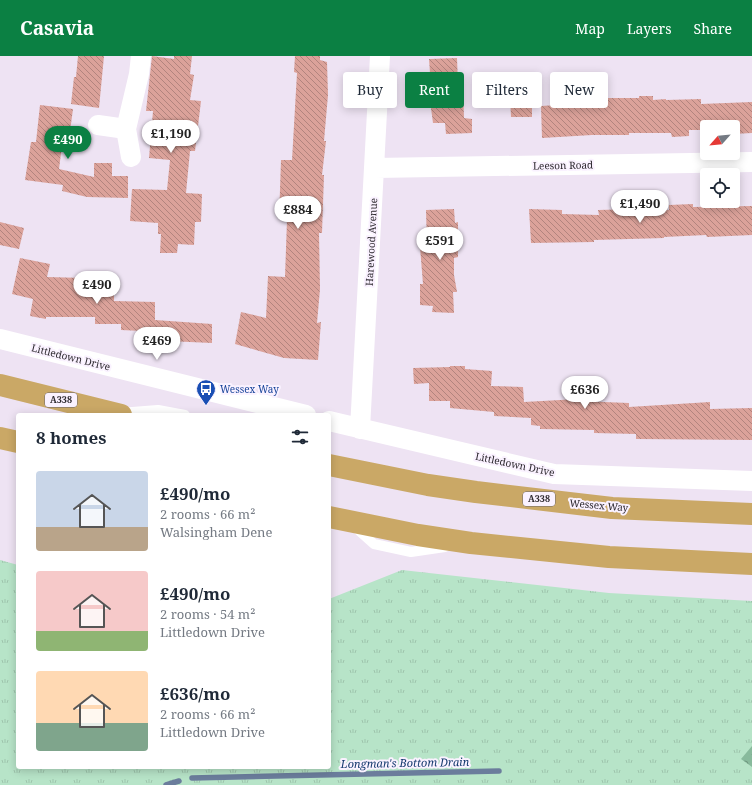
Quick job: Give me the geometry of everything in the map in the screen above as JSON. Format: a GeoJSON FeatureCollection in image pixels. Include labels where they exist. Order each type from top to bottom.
{"type":"FeatureCollection","features":[{"type":"Feature","properties":{"kind":"highway","name":"A338"},"geometry":{"type":"LineString","coordinates":[[0,385],[113,413]]}},
{"type":"Feature","properties":{"kind":"highway"},"geometry":{"type":"LineString","coordinates":[[0,438],[16,442]]}},
{"type":"Feature","properties":{"kind":"highway","name":"Wessex Way"},"geometry":{"type":"LineString","coordinates":[[331,465],[428,485],[612,508],[752,514]]}},
{"type":"Feature","properties":{"kind":"highway"},"geometry":{"type":"LineString","coordinates":[[339,519],[418,535],[471,542],[609,557],[752,564]]}},
{"type":"Feature","properties":{"kind":"street"},"geometry":{"type":"LineString","coordinates":[[131,157],[126,129],[139,74],[141,56]]}},
{"type":"Feature","properties":{"kind":"street","name":"Harewood Avenue"},"geometry":{"type":"LineString","coordinates":[[360,429],[380,56]]}},
{"type":"Feature","properties":{"kind":"street"},"geometry":{"type":"LineString","coordinates":[[98,125],[126,129]]}},
{"type":"Feature","properties":{"kind":"street","name":"Leeson Road"},"geometry":{"type":"LineString","coordinates":[[375,168],[752,162]]}},
{"type":"Feature","properties":{"kind":"street","name":"Littledown Drive"},"geometry":{"type":"LineString","coordinates":[[0,339],[298,413]]}},
{"type":"Feature","properties":{"kind":"street","name":"Littledown Drive"},"geometry":{"type":"LineString","coordinates":[[331,422],[554,474],[752,481]]}},
{"type":"Feature","properties":{"kind":"lane"},"geometry":{"type":"LineString","coordinates":[[127,413],[158,410],[174,413]]}},
{"type":"Feature","properties":{"kind":"green space"},"geometry":{"type":"Polygon","coordinates":[[[0,560],[16,564],[16,769],[331,769],[331,598],[402,570],[609,593],[752,601],[752,785],[0,785],[0,560]]]}},
{"type":"Feature","properties":{"kind":"green space"},"geometry":{"type":"Polygon","coordinates":[[[752,746],[752,767],[741,759],[752,746]]]}},
{"type":"Feature","properties":{"kind":"building"},"geometry":{"type":"Polygon","coordinates":[[[78,56],[104,56],[99,108],[71,104],[78,56]]]}},
{"type":"Feature","properties":{"kind":"building"},"geometry":{"type":"Polygon","coordinates":[[[152,56],[174,59],[174,56],[192,56],[190,74],[194,75],[190,100],[201,101],[195,151],[190,151],[186,193],[202,194],[201,222],[195,222],[194,245],[178,244],[177,253],[160,253],[161,234],[158,234],[158,223],[130,221],[132,189],[167,190],[170,160],[149,158],[153,111],[146,111],[152,56]]]}},
{"type":"Feature","properties":{"kind":"building"},"geometry":{"type":"Polygon","coordinates":[[[295,56],[320,56],[320,60],[327,62],[328,95],[324,141],[326,141],[322,175],[324,175],[322,233],[319,233],[320,289],[317,323],[321,322],[318,360],[284,358],[235,344],[241,312],[266,318],[268,276],[285,277],[287,220],[279,219],[281,160],[292,160],[297,73],[294,72],[295,56]]]}},
{"type":"Feature","properties":{"kind":"building"},"geometry":{"type":"Polygon","coordinates":[[[457,58],[458,72],[430,72],[429,59],[457,58]]]}},
{"type":"Feature","properties":{"kind":"building"},"geometry":{"type":"Polygon","coordinates":[[[639,96],[653,96],[653,100],[701,99],[701,104],[752,102],[752,133],[740,134],[740,120],[700,120],[700,130],[689,130],[689,136],[672,137],[671,133],[629,133],[629,135],[592,135],[542,138],[542,106],[550,105],[550,108],[608,108],[608,98],[639,98],[639,96]]]}},
{"type":"Feature","properties":{"kind":"building"},"geometry":{"type":"Polygon","coordinates":[[[40,105],[73,109],[69,139],[63,138],[59,169],[94,177],[94,163],[112,163],[112,176],[128,176],[128,198],[87,197],[62,191],[63,185],[25,180],[31,142],[36,142],[40,105]]]}},
{"type":"Feature","properties":{"kind":"building"},"geometry":{"type":"Polygon","coordinates":[[[431,108],[464,108],[464,118],[472,119],[472,133],[446,134],[445,123],[433,123],[431,108]]]}},
{"type":"Feature","properties":{"kind":"building"},"geometry":{"type":"Polygon","coordinates":[[[511,108],[532,108],[532,117],[511,117],[511,108]]]}},
{"type":"Feature","properties":{"kind":"building"},"geometry":{"type":"Polygon","coordinates":[[[693,204],[693,207],[700,208],[740,208],[740,206],[752,206],[752,235],[707,237],[706,235],[594,240],[594,242],[531,243],[529,209],[562,210],[562,214],[599,215],[598,210],[635,209],[635,207],[669,210],[669,205],[693,204]]]}},
{"type":"Feature","properties":{"kind":"building"},"geometry":{"type":"Polygon","coordinates":[[[454,209],[455,223],[458,222],[458,257],[454,258],[454,275],[457,292],[453,292],[454,313],[432,312],[433,306],[420,305],[420,284],[423,284],[420,247],[427,247],[426,210],[454,209]]]}},
{"type":"Feature","properties":{"kind":"building"},"geometry":{"type":"Polygon","coordinates":[[[0,222],[24,228],[19,249],[0,245],[0,222]]]}},
{"type":"Feature","properties":{"kind":"building"},"geometry":{"type":"Polygon","coordinates":[[[20,258],[50,264],[47,277],[85,278],[85,285],[114,286],[114,301],[155,302],[155,320],[212,324],[212,343],[167,341],[167,335],[142,335],[142,331],[121,330],[121,324],[95,324],[95,317],[46,317],[46,319],[30,316],[33,299],[12,294],[20,258]]]}},
{"type":"Feature","properties":{"kind":"building"},"geometry":{"type":"Polygon","coordinates":[[[465,366],[465,369],[492,371],[491,386],[523,387],[524,402],[578,399],[578,401],[629,403],[629,407],[710,402],[710,409],[752,408],[752,440],[636,439],[636,434],[594,433],[594,430],[540,429],[540,426],[531,425],[531,418],[494,416],[494,412],[450,408],[450,401],[429,401],[429,383],[414,384],[413,368],[465,366]]]}},
{"type":"Feature","properties":{"kind":"waterway","name":"Longman's Bottom Drain"},"geometry":{"type":"LineString","coordinates":[[192,778],[499,771]]}},
{"type":"Feature","properties":{"kind":"waterway","name":"Longman's Bottom Drain"},"geometry":{"type":"LineString","coordinates":[[166,785],[179,781]]}},
{"type":"Feature","properties":{"kind":"place","name":"Wessex Way"},"geometry":{"type":"Point","coordinates":[206,406]}}]}
